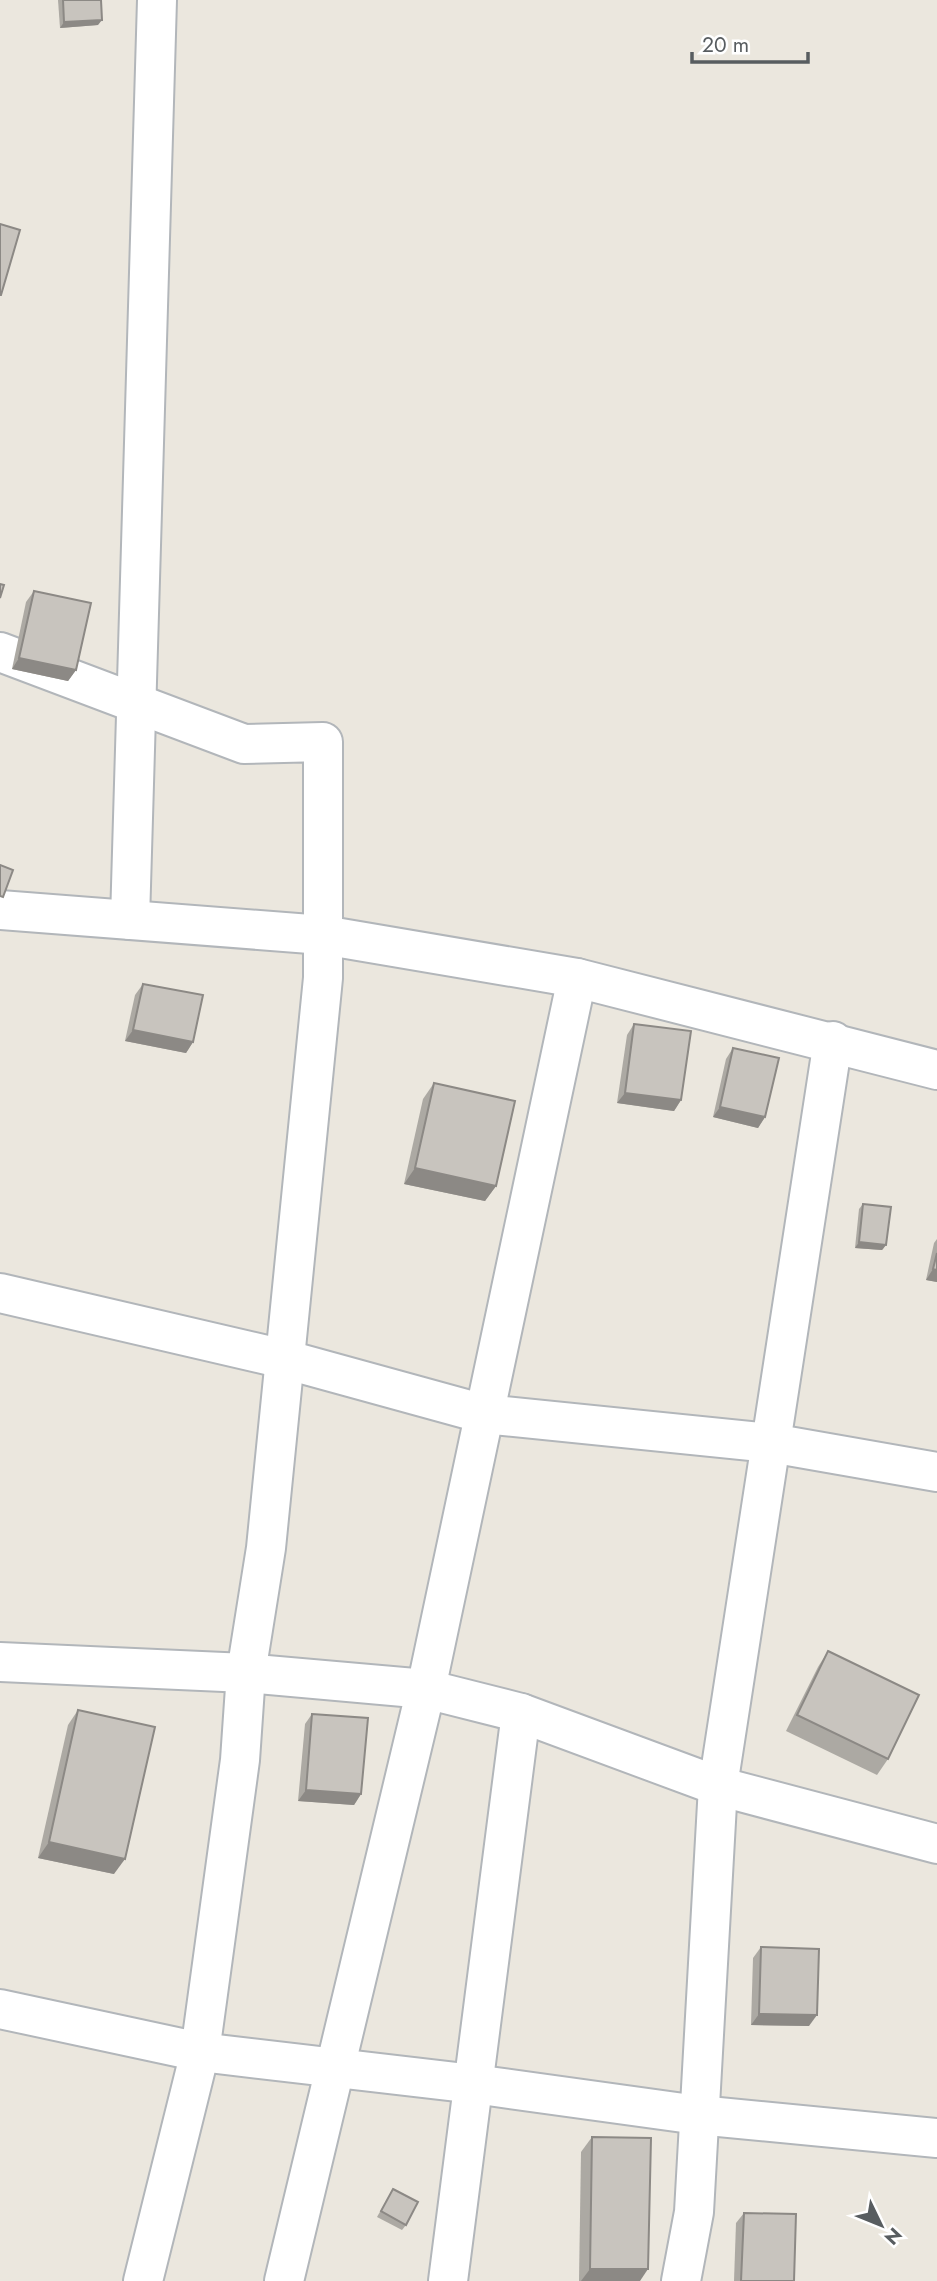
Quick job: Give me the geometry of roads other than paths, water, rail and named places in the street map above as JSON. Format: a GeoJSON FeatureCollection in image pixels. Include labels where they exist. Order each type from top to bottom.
{"type":"FeatureCollection","features":[{"type":"Feature","properties":{"kind":"street"},"geometry":{"type":"LineString","coordinates":[[130,920],[157,0]]}},
{"type":"Feature","properties":{"kind":"street"},"geometry":{"type":"LineString","coordinates":[[0,652],[244,744],[323,742],[322,991],[266,1548],[246,1673],[240,1760],[200,2052],[143,2281]]}},
{"type":"Feature","properties":{"kind":"street"},"geometry":{"type":"LineString","coordinates":[[0,909],[323,935],[576,978],[833,1041],[937,1070]]}},
{"type":"Feature","properties":{"kind":"street"},"geometry":{"type":"LineString","coordinates":[[284,2281],[426,1689],[576,978]]}},
{"type":"Feature","properties":{"kind":"street"},"geometry":{"type":"LineString","coordinates":[[681,2281],[694,2212],[718,1786],[833,1041]]}},
{"type":"Feature","properties":{"kind":"street"},"geometry":{"type":"LineString","coordinates":[[0,1293],[285,1359],[484,1414],[772,1443],[937,1472]]}},
{"type":"Feature","properties":{"kind":"street"},"geometry":{"type":"LineString","coordinates":[[0,1662],[246,1673],[426,1689],[520,1713],[718,1786],[937,1844]]}},
{"type":"Feature","properties":{"kind":"street"},"geometry":{"type":"LineString","coordinates":[[448,2281],[520,1713]]}},
{"type":"Feature","properties":{"kind":"street"},"geometry":{"type":"LineString","coordinates":[[0,2009],[200,2052],[474,2084],[698,2115],[937,2138]]}}]}
